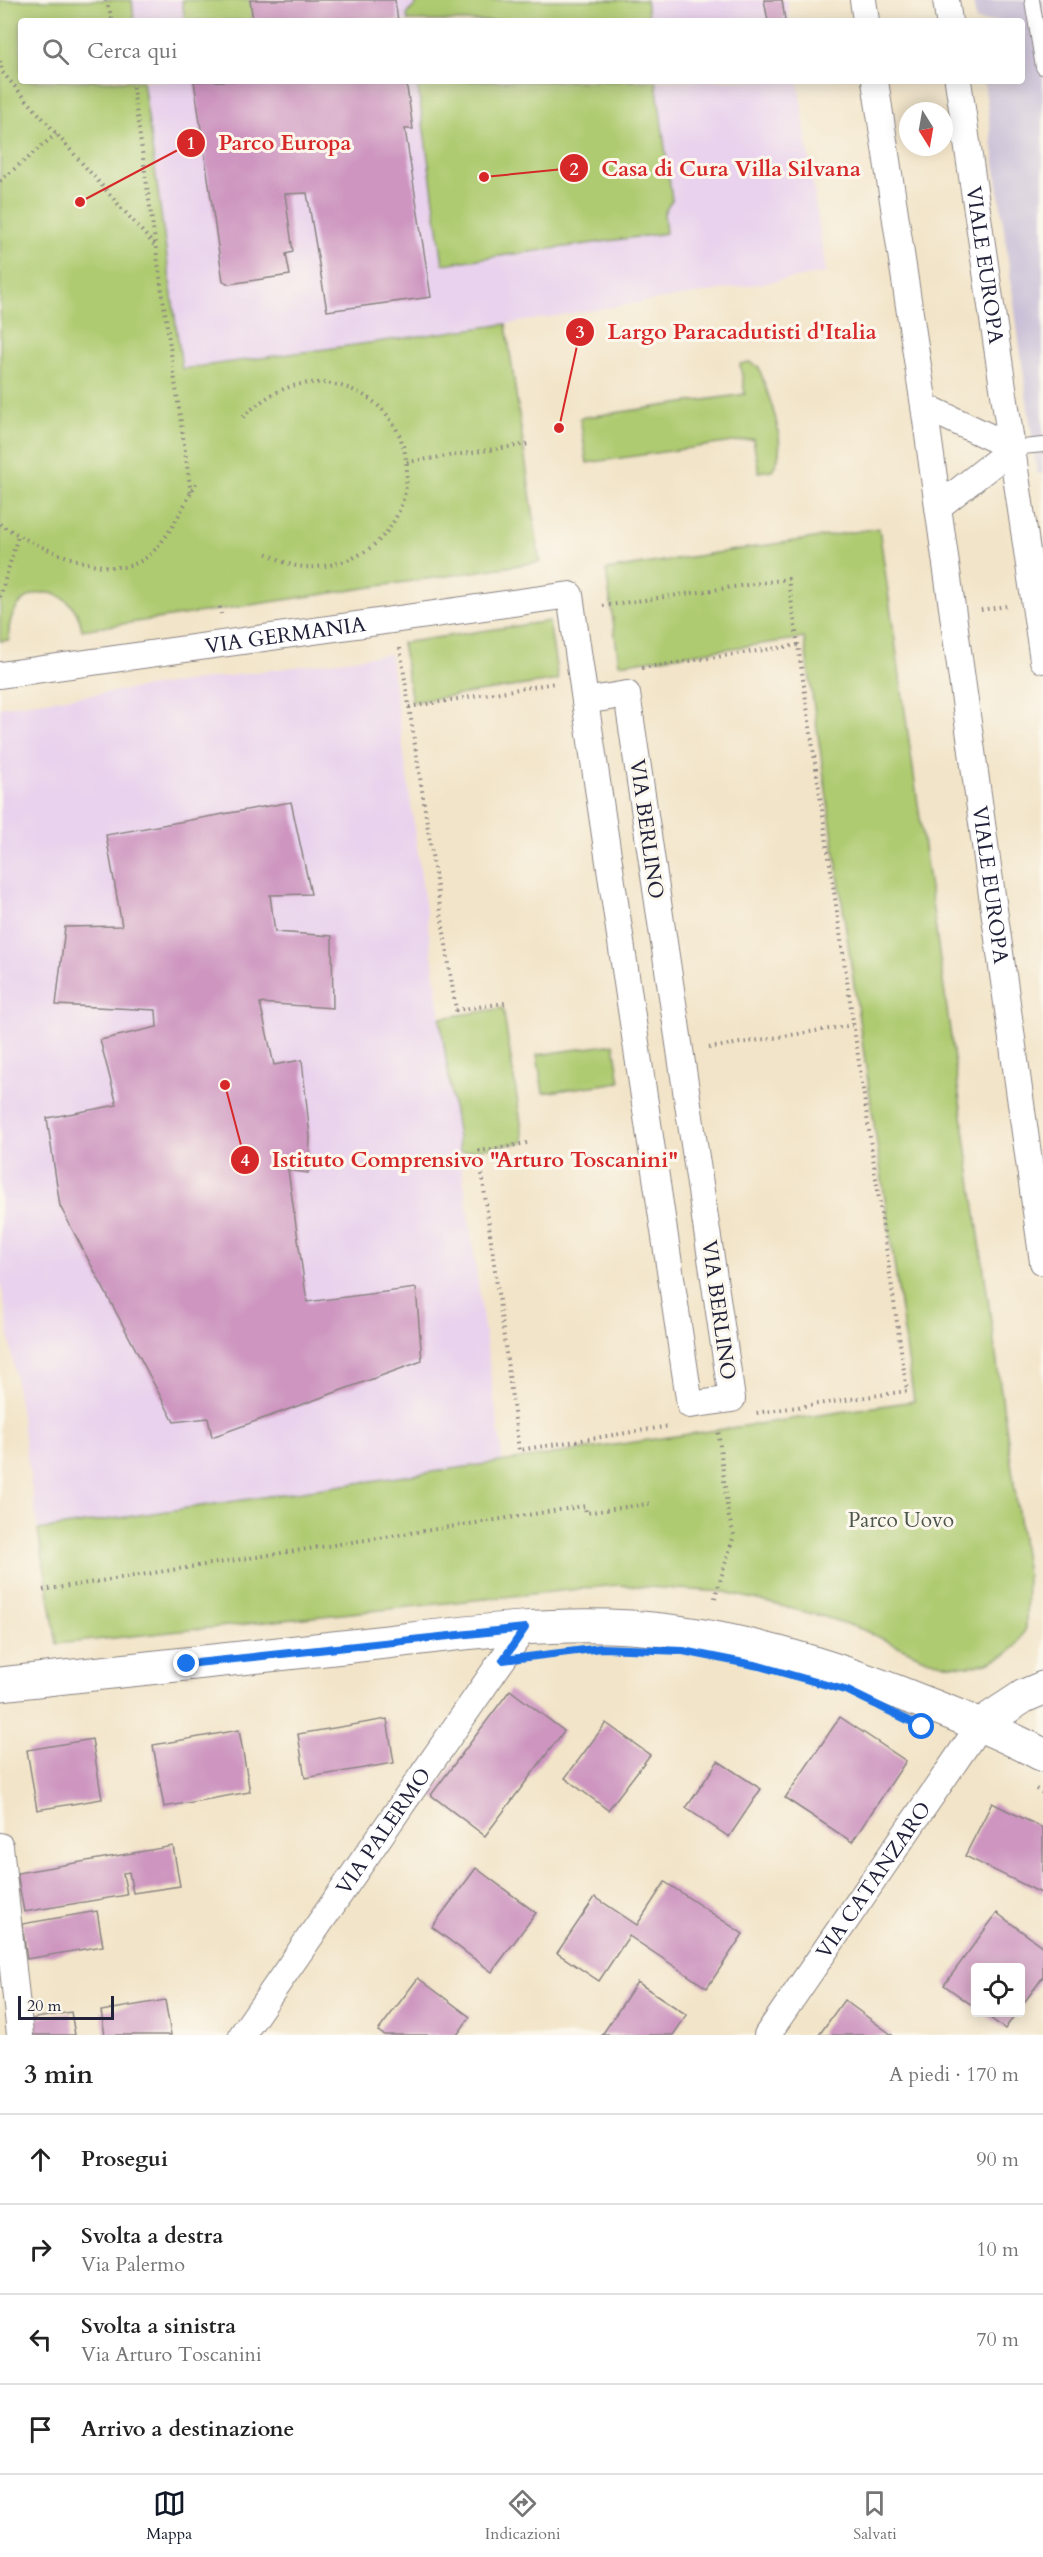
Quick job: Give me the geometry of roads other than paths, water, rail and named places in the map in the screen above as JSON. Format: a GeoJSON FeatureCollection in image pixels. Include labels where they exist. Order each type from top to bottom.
{"type":"FeatureCollection","features":[{"type":"Feature","properties":{"kind":"street"},"geometry":{"type":"LineString","coordinates":[[863,0],[866,18]]}},
{"type":"Feature","properties":{"kind":"street"},"geometry":{"type":"LineString","coordinates":[[946,0],[949,18]]}},
{"type":"Feature","properties":{"kind":"street","name":"VIALE EUROPA"},"geometry":{"type":"LineString","coordinates":[[875,84],[924,406],[1043,1262]]}},
{"type":"Feature","properties":{"kind":"street","name":"VIALE EUROPA"},"geometry":{"type":"LineString","coordinates":[[958,84],[1043,660]]}},
{"type":"Feature","properties":{"kind":"street"},"geometry":{"type":"LineString","coordinates":[[924,406],[1013,448],[938,507]]}},
{"type":"Feature","properties":{"kind":"street","name":"VIA GERMANIA"},"geometry":{"type":"LineString","coordinates":[[0,675],[570,595]]}},
{"type":"Feature","properties":{"kind":"street","name":"VIA BERLINO"},"geometry":{"type":"LineString","coordinates":[[570,595],[585,701],[690,1405],[732,1399],[627,694],[585,701]]}},
{"type":"Feature","properties":{"kind":"street"},"geometry":{"type":"LineString","coordinates":[[0,1684],[525,1628],[628,1627],[736,1642],[798,1657],[846,1673],[980,1725],[1043,1755]]}},
{"type":"Feature","properties":{"kind":"street","name":"VIA PALERMO"},"geometry":{"type":"LineString","coordinates":[[242,2035],[525,1628]]}},
{"type":"Feature","properties":{"kind":"street"},"geometry":{"type":"LineString","coordinates":[[980,1725],[1017,1700],[1043,1688]]}},
{"type":"Feature","properties":{"kind":"street","name":"VIA CATANZARO"},"geometry":{"type":"LineString","coordinates":[[767,2035],[980,1725]]}},
{"type":"Feature","properties":{"kind":"street"},"geometry":{"type":"LineString","coordinates":[[0,1846],[20,2035]]}},
{"type":"Feature","properties":{"kind":"lane"},"geometry":{"type":"LineString","coordinates":[[1032,0],[1043,67]]}},
{"type":"Feature","properties":{"kind":"lane"},"geometry":{"type":"LineString","coordinates":[[1013,448],[1043,445]]}},
{"type":"Feature","properties":{"kind":"place","name":"Casa di Cura Villa Silvana"},"geometry":{"type":"Point","coordinates":[484,177]}},
{"type":"Feature","properties":{"kind":"place","name":"Parco Europa"},"geometry":{"type":"Point","coordinates":[80,202]}},
{"type":"Feature","properties":{"kind":"place","name":"Largo Paracadutisti d'Italia"},"geometry":{"type":"Point","coordinates":[559,428]}},
{"type":"Feature","properties":{"kind":"place","name":"Istituto Comprensivo \"Arturo Toscanini\""},"geometry":{"type":"Point","coordinates":[225,1085]}},
{"type":"Feature","properties":{"kind":"park label","name":"Parco Uovo"},"geometry":{"type":"Point","coordinates":[901,1520]}}]}
